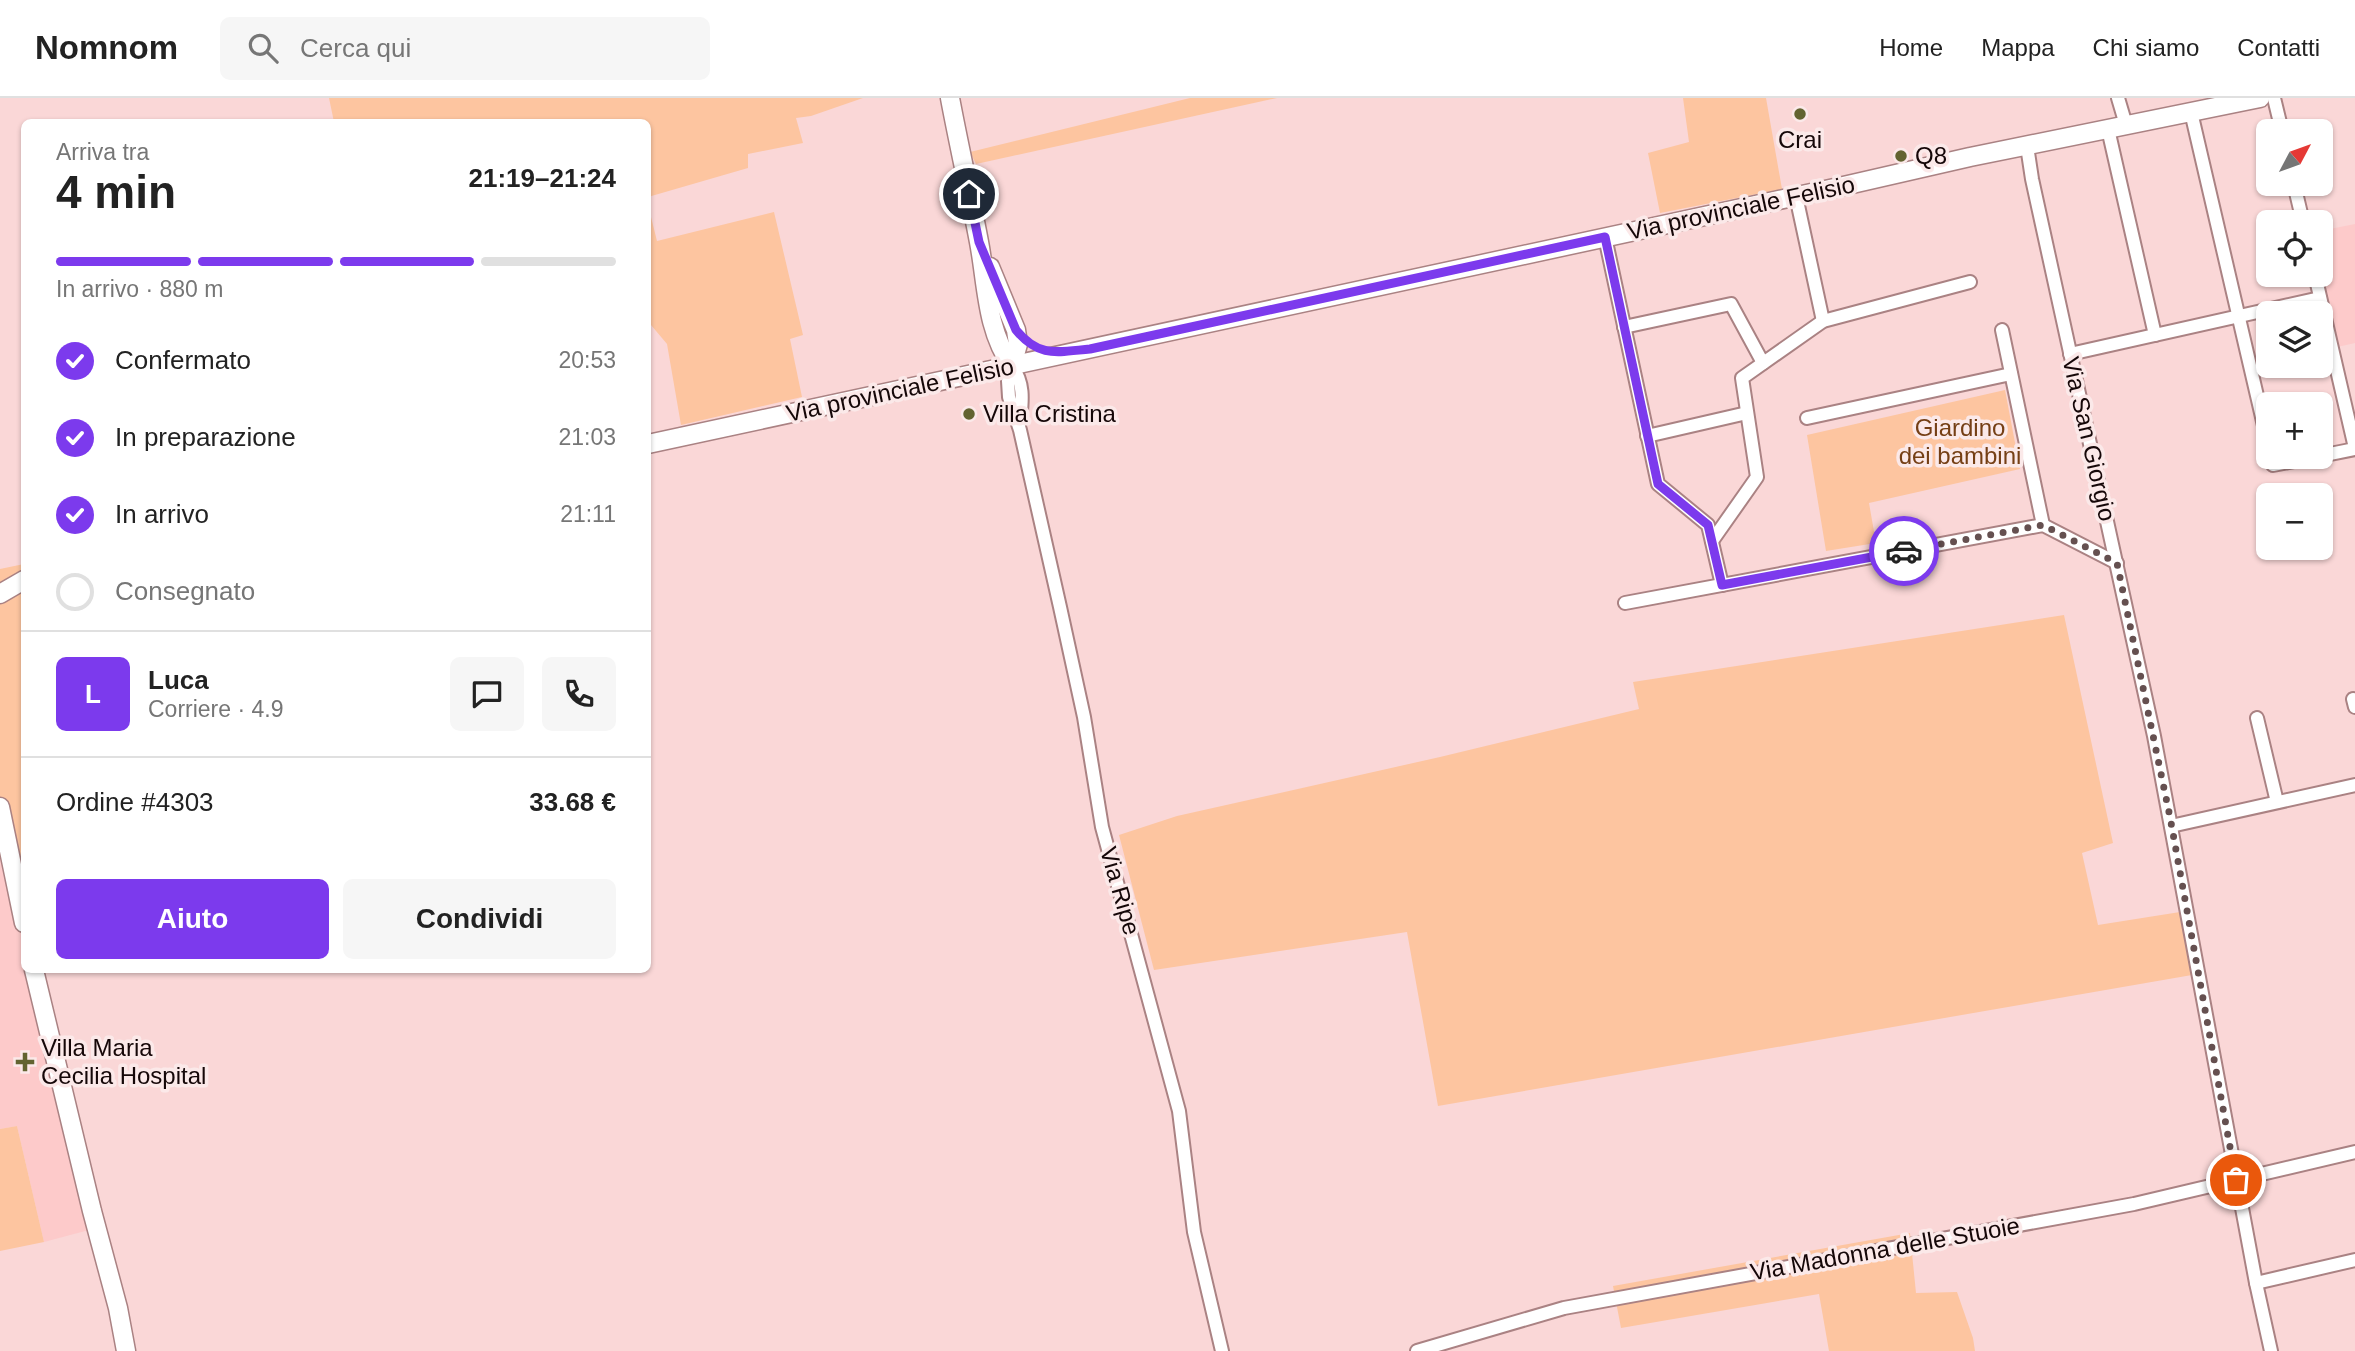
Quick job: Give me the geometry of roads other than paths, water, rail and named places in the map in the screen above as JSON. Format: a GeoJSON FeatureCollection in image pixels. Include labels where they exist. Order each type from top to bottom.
{"type":"FeatureCollection","features":[{"type":"Feature","properties":{"kind":"main road"},"geometry":{"type":"LineString","coordinates":[[950,98],[979,242],[992,324],[1012,366]]}},
{"type":"Feature","properties":{"kind":"main road","name":"Via provinciale Felisio"},"geometry":{"type":"LineString","coordinates":[[651,443],[2260,98]]}},
{"type":"Feature","properties":{"kind":"main road"},"geometry":{"type":"LineString","coordinates":[[979,242],[1016,330],[1018,344],[1012,366]]}},
{"type":"Feature","properties":{"kind":"main road"},"geometry":{"type":"LineString","coordinates":[[981,372],[989,357],[992,324]]}},
{"type":"Feature","properties":{"kind":"main road"},"geometry":{"type":"LineString","coordinates":[[1016,330],[1034,348],[1049,352],[1090,349]]}},
{"type":"Feature","properties":{"kind":"main road"},"geometry":{"type":"LineString","coordinates":[[0,580],[21,580]]}},
{"type":"Feature","properties":{"kind":"main road"},"geometry":{"type":"LineString","coordinates":[[0,594],[21,582]]}},
{"type":"Feature","properties":{"kind":"main road"},"geometry":{"type":"LineString","coordinates":[[0,807],[21,908]]}},
{"type":"Feature","properties":{"kind":"main road"},"geometry":{"type":"LineString","coordinates":[[35,973],[118,1308],[126,1351]]}},
{"type":"Feature","properties":{"kind":"street"},"geometry":{"type":"LineString","coordinates":[[2118,98],[2117,127],[2155,335]]}},
{"type":"Feature","properties":{"kind":"street"},"geometry":{"type":"LineString","coordinates":[[2274,98],[2279,119]]}},
{"type":"Feature","properties":{"kind":"street"},"geometry":{"type":"LineString","coordinates":[[2190,112],[2256,392]]}},
{"type":"Feature","properties":{"kind":"street","name":"Via San Giorgio"},"geometry":{"type":"LineString","coordinates":[[2027,146],[2027,159],[2117,563],[2171,826],[2236,1180],[2271,1351]]}},
{"type":"Feature","properties":{"kind":"street"},"geometry":{"type":"LineString","coordinates":[[1796,196],[1823,321]]}},
{"type":"Feature","properties":{"kind":"street"},"geometry":{"type":"LineString","coordinates":[[1605,237],[1658,484],[1708,525],[1722,585]]}},
{"type":"Feature","properties":{"kind":"street"},"geometry":{"type":"LineString","coordinates":[[1712,541],[1757,477],[1742,378],[1823,321],[1970,282]]}},
{"type":"Feature","properties":{"kind":"street"},"geometry":{"type":"LineString","coordinates":[[2318,287],[2355,449],[2333,453]]}},
{"type":"Feature","properties":{"kind":"street"},"geometry":{"type":"LineString","coordinates":[[2070,354],[2320,298]]}},
{"type":"Feature","properties":{"kind":"street"},"geometry":{"type":"LineString","coordinates":[[1624,327],[1731,304],[1763,363]]}},
{"type":"Feature","properties":{"kind":"street"},"geometry":{"type":"LineString","coordinates":[[2003,330],[2043,525]]}},
{"type":"Feature","properties":{"kind":"street","name":"Via Ripe"},"geometry":{"type":"LineString","coordinates":[[1012,366],[1008,381],[1009,397],[1020,430],[1084,717],[1102,827],[1179,1111],[1194,1232],[1222,1351]]}},
{"type":"Feature","properties":{"kind":"street"},"geometry":{"type":"LineString","coordinates":[[1807,418],[2011,374]]}},
{"type":"Feature","properties":{"kind":"street"},"geometry":{"type":"LineString","coordinates":[[1647,436],[1747,413]]}},
{"type":"Feature","properties":{"kind":"street"},"geometry":{"type":"LineString","coordinates":[[1625,603],[2043,525],[2117,563]]}},
{"type":"Feature","properties":{"kind":"street"},"geometry":{"type":"LineString","coordinates":[[2257,718],[2277,802]]}},
{"type":"Feature","properties":{"kind":"street"},"geometry":{"type":"LineString","coordinates":[[2171,826],[2355,785]]}},
{"type":"Feature","properties":{"kind":"street","name":"Via Madonna delle Stuoie"},"geometry":{"type":"LineString","coordinates":[[1417,1351],[1564,1308],[2134,1204],[2355,1152]]}},
{"type":"Feature","properties":{"kind":"street"},"geometry":{"type":"LineString","coordinates":[[2256,1283],[2355,1260]]}},
{"type":"Feature","properties":{"kind":"place","name":"Crai"},"geometry":{"type":"Point","coordinates":[1800,114]}},
{"type":"Feature","properties":{"kind":"place","name":"Q8"},"geometry":{"type":"Point","coordinates":[1901,156]}},
{"type":"Feature","properties":{"kind":"place","name":"Villa Cristina"},"geometry":{"type":"Point","coordinates":[969,414]}},
{"type":"Feature","properties":{"kind":"place","name":"Villa Maria Cecilia Hospital"},"geometry":{"type":"Point","coordinates":[25,1062]}},
{"type":"Feature","properties":{"kind":"park label","name":"Giardino dei bambini"},"geometry":{"type":"Point","coordinates":[1960,442]}}]}
